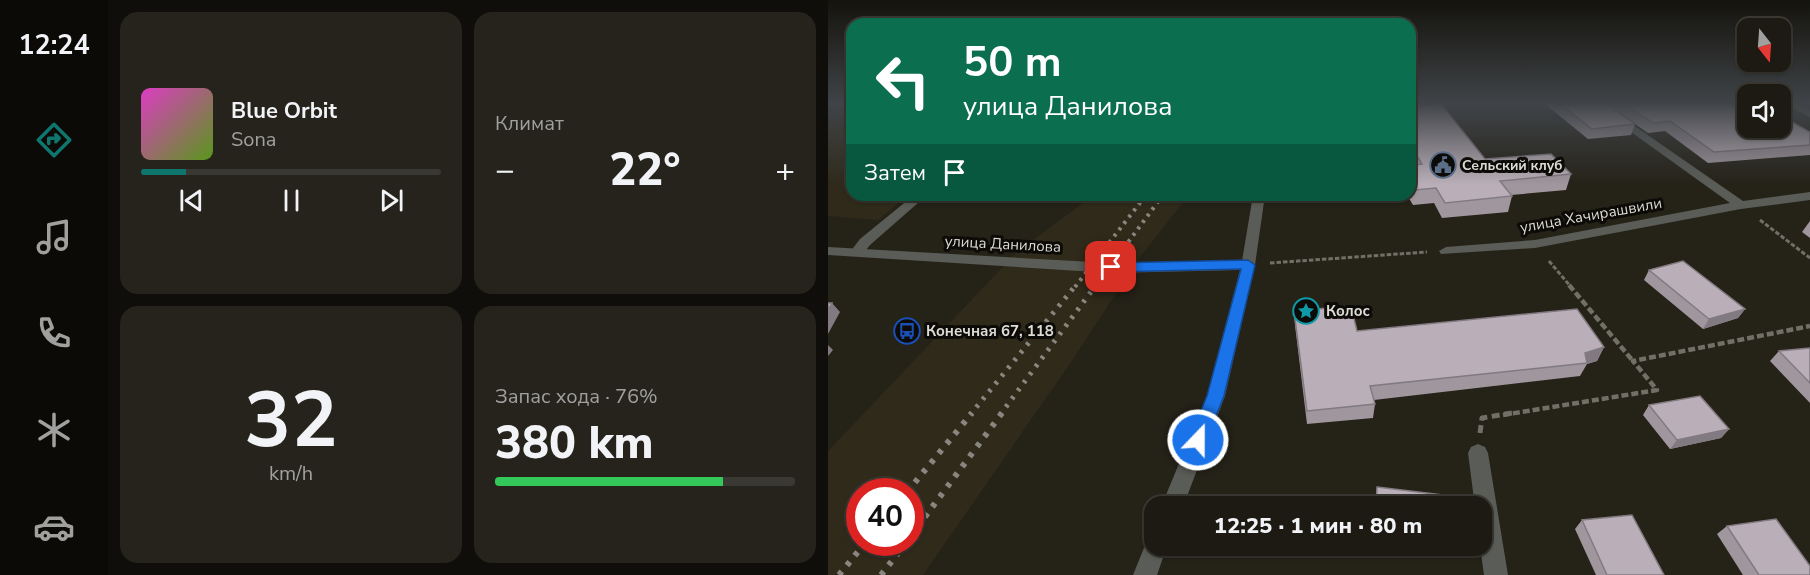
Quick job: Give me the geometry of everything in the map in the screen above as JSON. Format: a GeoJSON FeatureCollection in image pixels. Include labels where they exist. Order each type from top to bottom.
{"type":"FeatureCollection","features":[{"type":"Feature","properties":{"kind":"street"},"geometry":{"type":"LineString","coordinates":[[1635,131],[1741,205]]}},
{"type":"Feature","properties":{"kind":"street","name":"улица Хачирашвили"},"geometry":{"type":"LineString","coordinates":[[1446,251],[1535,244],[1741,205],[1810,196]]}},
{"type":"Feature","properties":{"kind":"street"},"geometry":{"type":"LineString","coordinates":[[857,252],[865,242],[914,201]]}},
{"type":"Feature","properties":{"kind":"street"},"geometry":{"type":"LineString","coordinates":[[1176,496],[1216,396],[1248,265],[1258,201]]}},
{"type":"Feature","properties":{"kind":"street","name":"улица Данилова"},"geometry":{"type":"LineString","coordinates":[[828,251],[1111,267],[1248,265]]}},
{"type":"Feature","properties":{"kind":"street"},"geometry":{"type":"LineString","coordinates":[[1478,453],[1496,575]]}},
{"type":"Feature","properties":{"kind":"street"},"geometry":{"type":"LineString","coordinates":[[1144,575],[1152,556]]}},
{"type":"Feature","properties":{"kind":"path"},"geometry":{"type":"LineString","coordinates":[[1741,205],[1810,258]]}},
{"type":"Feature","properties":{"kind":"path"},"geometry":{"type":"LineString","coordinates":[[1478,453],[1482,418],[1657,390],[1535,244]]}},
{"type":"Feature","properties":{"kind":"path"},"geometry":{"type":"LineString","coordinates":[[1248,265],[1446,251]]}},
{"type":"Feature","properties":{"kind":"path"},"geometry":{"type":"LineString","coordinates":[[1633,361],[1810,326]]}},
{"type":"Feature","properties":{"kind":"shaded area"},"geometry":{"type":"Polygon","coordinates":[[[828,131],[846,131],[846,201],[901,201],[878,220],[828,216],[828,131]]]}},
{"type":"Feature","properties":{"kind":"shaded area"},"geometry":{"type":"Polygon","coordinates":[[[1084,201],[1184,201],[1140,257],[1067,368],[923,575],[828,575],[828,451],[1018,251],[1084,201]]]}},
{"type":"Feature","properties":{"kind":"building","name":"Сельский клуб"},"geometry":{"type":"Polygon","coordinates":[[[1416,131],[1462,131],[1485,159],[1551,154],[1571,174],[1500,181],[1512,196],[1445,203],[1436,188],[1416,190],[1416,164],[1422,164],[1416,154],[1416,131]]]}},
{"type":"Feature","properties":{"kind":"building"},"geometry":{"type":"Polygon","coordinates":[[[1684,131],[1737,131],[1737,138],[1791,138],[1791,131],[1808,131],[1810,132],[1810,145],[1714,152],[1684,131]]]}},
{"type":"Feature","properties":{"kind":"building"},"geometry":{"type":"Polygon","coordinates":[[[1683,261],[1745,309],[1709,319],[1649,270],[1683,261]]]}},
{"type":"Feature","properties":{"kind":"building"},"geometry":{"type":"Polygon","coordinates":[[[1351,306],[1357,331],[1577,309],[1604,347],[1585,353],[1587,363],[1370,386],[1375,404],[1307,411],[1294,311],[1351,306]]]}},
{"type":"Feature","properties":{"kind":"building"},"geometry":{"type":"Polygon","coordinates":[[[1810,348],[1810,383],[1779,351],[1810,348]]]}},
{"type":"Feature","properties":{"kind":"building"},"geometry":{"type":"Polygon","coordinates":[[[1700,396],[1729,429],[1677,440],[1649,405],[1700,396]]]}},
{"type":"Feature","properties":{"kind":"building"},"geometry":{"type":"Polygon","coordinates":[[[1377,487],[1451,496],[1377,496],[1377,487]]]}},
{"type":"Feature","properties":{"kind":"building"},"geometry":{"type":"Polygon","coordinates":[[[1632,515],[1664,575],[1607,575],[1582,520],[1632,515]]]}},
{"type":"Feature","properties":{"kind":"building"},"geometry":{"type":"Polygon","coordinates":[[[1776,519],[1810,566],[1810,575],[1759,575],[1727,526],[1776,519]]]}},
{"type":"Feature","properties":{"kind":"railway"},"geometry":{"type":"LineString","coordinates":[[1075,287],[1141,201]]}},
{"type":"Feature","properties":{"kind":"railway"},"geometry":{"type":"LineString","coordinates":[[1095,287],[1159,201]]}},
{"type":"Feature","properties":{"kind":"railway"},"geometry":{"type":"LineString","coordinates":[[970,415],[1076,285]]}},
{"type":"Feature","properties":{"kind":"railway"},"geometry":{"type":"LineString","coordinates":[[1000,415],[1096,285]]}},
{"type":"Feature","properties":{"kind":"railway"},"geometry":{"type":"LineString","coordinates":[[919,478],[972,413]]}},
{"type":"Feature","properties":{"kind":"railway"},"geometry":{"type":"LineString","coordinates":[[924,518],[1002,413]]}},
{"type":"Feature","properties":{"kind":"railway"},"geometry":{"type":"LineString","coordinates":[[839,575],[854,556]]}},
{"type":"Feature","properties":{"kind":"railway"},"geometry":{"type":"LineString","coordinates":[[881,575],[896,556]]}},
{"type":"Feature","properties":{"kind":"place","name":"Сельский клуб"},"geometry":{"type":"Point","coordinates":[1443,165]}},
{"type":"Feature","properties":{"kind":"place","name":"Колос"},"geometry":{"type":"Point","coordinates":[1306,311]}},
{"type":"Feature","properties":{"kind":"place","name":"Конечная 67, 118"},"geometry":{"type":"Point","coordinates":[907,331]}},
{"type":"Feature","properties":{"kind":"route"},"geometry":{"type":"LineString","coordinates":[[1111,267],[1248,265],[1216,396],[1198,440]]}}]}
